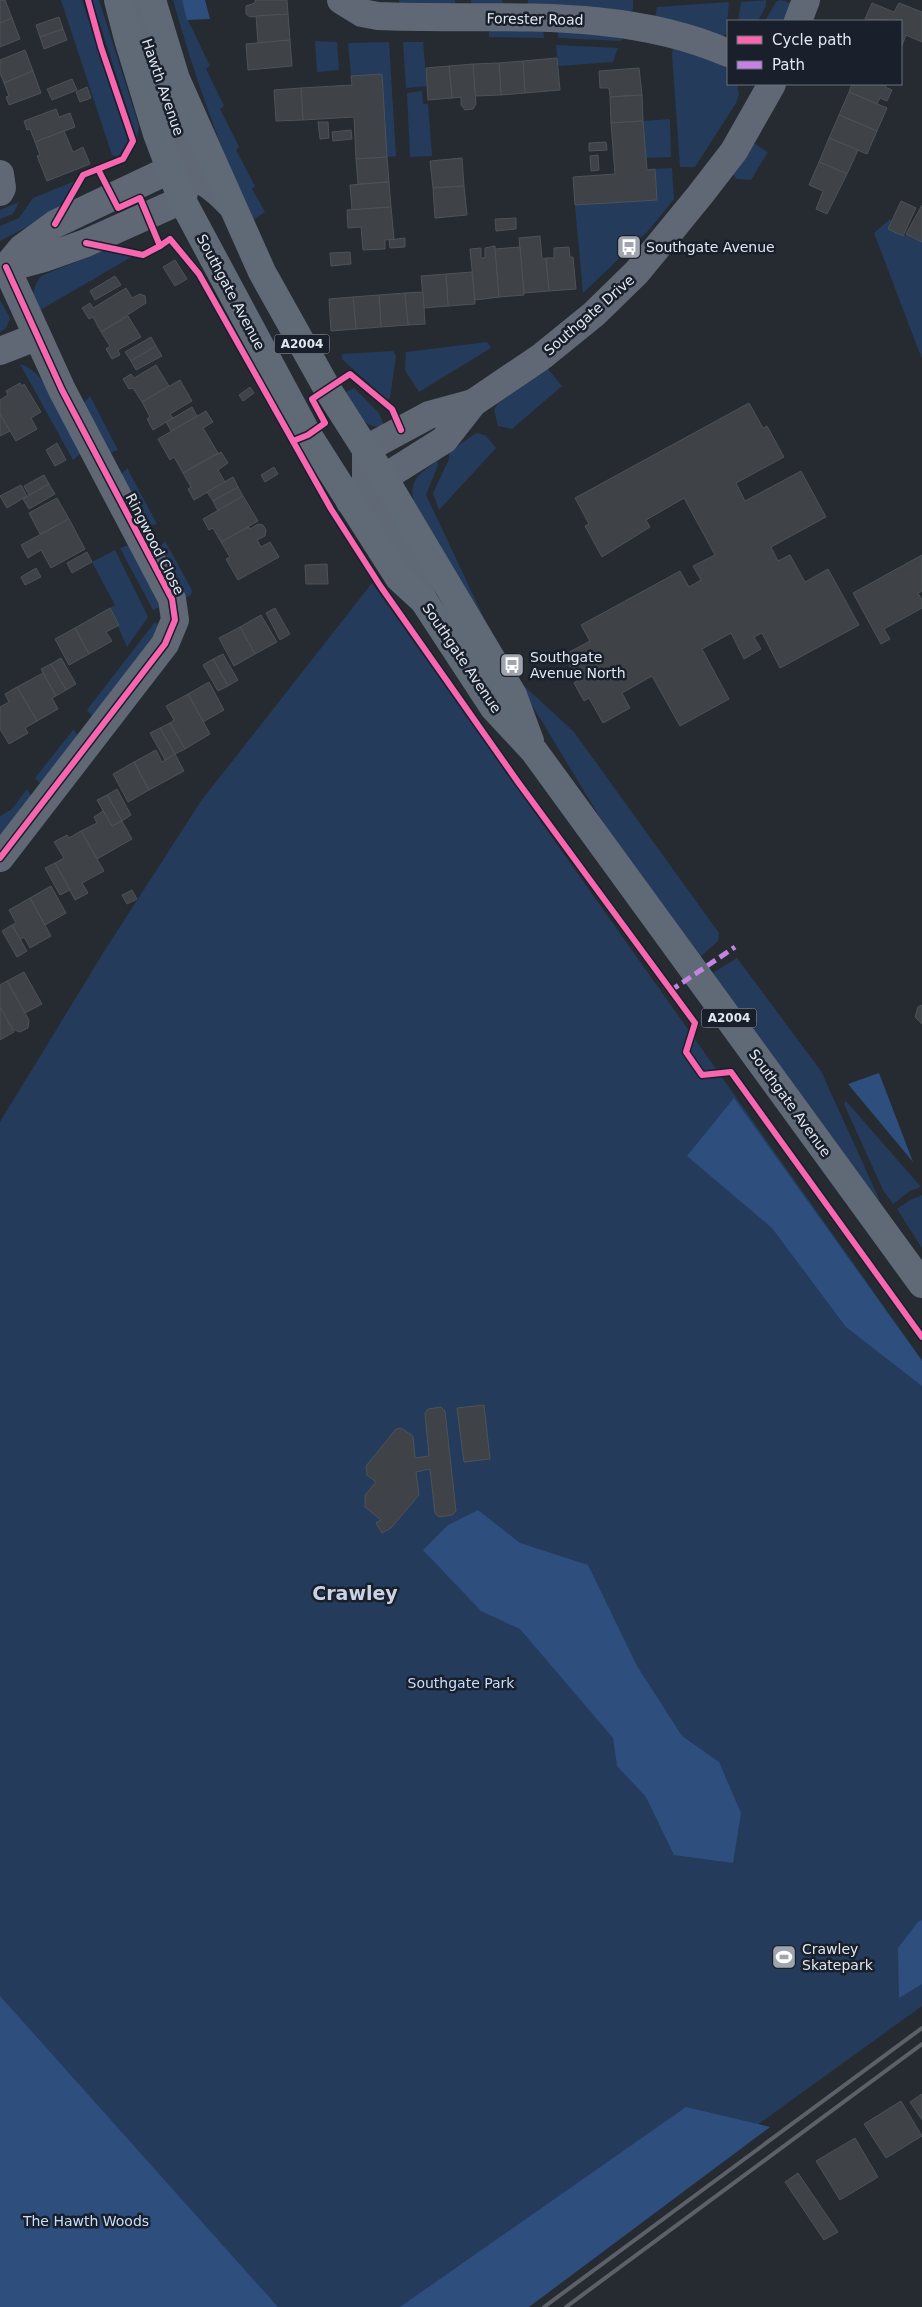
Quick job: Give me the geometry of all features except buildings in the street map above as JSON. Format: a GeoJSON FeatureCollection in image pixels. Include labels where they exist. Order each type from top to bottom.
{"type":"FeatureCollection","features":[{"type":"Feature","properties":{"kind":"main road","name":"Southgate Avenue"},"geometry":{"type":"LineString","coordinates":[[118,0],[128,39],[179,172],[182,200],[303,426],[367,490],[513,694],[534,752]]}},
{"type":"Feature","properties":{"kind":"main road","name":"Southgate Avenue"},"geometry":{"type":"LineString","coordinates":[[152,0],[176,79],[230,204],[277,300],[328,390],[366,450],[367,490],[399,578],[424,601],[494,708],[534,752],[922,1284]]}},
{"type":"Feature","properties":{"kind":"street","name":"Hawth Avenue"},"geometry":{"type":"LineString","coordinates":[[135,0],[164,95],[177,126],[179,172]]}},
{"type":"Feature","properties":{"kind":"street","name":"Forester Road"},"geometry":{"type":"LineString","coordinates":[[341,0],[362,14],[378,16],[621,22],[683,35],[727,53]]}},
{"type":"Feature","properties":{"kind":"street"},"geometry":{"type":"LineString","coordinates":[[798,20],[806,0]]}},
{"type":"Feature","properties":{"kind":"street","name":"Southgate Drive"},"geometry":{"type":"LineString","coordinates":[[367,490],[444,440],[473,403],[541,357],[594,314],[637,272],[692,206],[734,151],[771,85]]}},
{"type":"Feature","properties":{"kind":"street"},"geometry":{"type":"LineString","coordinates":[[3,268],[22,248],[54,224],[179,172],[213,186],[230,204]]}},
{"type":"Feature","properties":{"kind":"street"},"geometry":{"type":"LineString","coordinates":[[0,174],[2,188],[0,192]]}},
{"type":"Feature","properties":{"kind":"street"},"geometry":{"type":"LineString","coordinates":[[3,268],[44,258],[86,243],[182,200]]}},
{"type":"Feature","properties":{"kind":"street","name":"Ringwood Close"},"geometry":{"type":"LineString","coordinates":[[0,858],[165,644],[175,620],[172,599],[88,442],[3,268]]}},
{"type":"Feature","properties":{"kind":"street"},"geometry":{"type":"LineString","coordinates":[[0,351],[36,337]]}},
{"type":"Feature","properties":{"kind":"street","name":"Southgate Drive"},"geometry":{"type":"LineString","coordinates":[[366,450],[429,415],[473,403]]}},
{"type":"Feature","properties":{"kind":"green space"},"geometry":{"type":"Polygon","coordinates":[[[61,0],[82,0],[128,141],[118,157],[112,155],[61,0]]]}},
{"type":"Feature","properties":{"kind":"green space"},"geometry":{"type":"Polygon","coordinates":[[[92,0],[99,0],[139,126],[137,139],[92,0]]]}},
{"type":"Feature","properties":{"kind":"green space"},"geometry":{"type":"Polygon","coordinates":[[[173,0],[182,0],[188,20],[210,66],[206,69],[224,106],[220,109],[239,147],[236,150],[255,186],[252,189],[265,212],[253,220],[208,112],[173,0]]]}},
{"type":"Feature","properties":{"kind":"green space"},"geometry":{"type":"Polygon","coordinates":[[[182,0],[205,0],[210,19],[187,20],[182,0]]]}},
{"type":"Feature","properties":{"kind":"green space"},"geometry":{"type":"Polygon","coordinates":[[[399,0],[455,0],[455,7],[400,6],[399,0]]]}},
{"type":"Feature","properties":{"kind":"green space"},"geometry":{"type":"Polygon","coordinates":[[[471,0],[502,0],[503,6],[472,7],[471,0]]]}},
{"type":"Feature","properties":{"kind":"green space"},"geometry":{"type":"Polygon","coordinates":[[[528,0],[633,0],[633,9],[628,14],[527,8],[528,0]]]}},
{"type":"Feature","properties":{"kind":"green space"},"geometry":{"type":"Polygon","coordinates":[[[766,0],[766,6],[759,20],[738,20],[741,2],[766,0]]]}},
{"type":"Feature","properties":{"kind":"green space"},"geometry":{"type":"Polygon","coordinates":[[[780,0],[791,3],[784,20],[766,20],[776,2],[780,0]]]}},
{"type":"Feature","properties":{"kind":"green space"},"geometry":{"type":"Polygon","coordinates":[[[729,2],[726,34],[721,38],[655,18],[657,7],[729,2]]]}},
{"type":"Feature","properties":{"kind":"green space"},"geometry":{"type":"Polygon","coordinates":[[[489,27],[543,28],[544,38],[489,37],[489,27]]]}},
{"type":"Feature","properties":{"kind":"green space"},"geometry":{"type":"Polygon","coordinates":[[[558,28],[624,32],[621,41],[558,38],[558,28]]]}},
{"type":"Feature","properties":{"kind":"green space"},"geometry":{"type":"Polygon","coordinates":[[[315,41],[337,42],[339,70],[317,72],[315,41]]]}},
{"type":"Feature","properties":{"kind":"green space"},"geometry":{"type":"Polygon","coordinates":[[[389,42],[396,156],[387,157],[351,76],[348,43],[389,42]]]}},
{"type":"Feature","properties":{"kind":"green space"},"geometry":{"type":"Polygon","coordinates":[[[403,42],[423,42],[427,86],[406,88],[403,42]]]}},
{"type":"Feature","properties":{"kind":"green space"},"geometry":{"type":"Polygon","coordinates":[[[674,44],[727,65],[727,85],[737,85],[739,94],[736,103],[695,167],[680,167],[672,55],[674,44]]]}},
{"type":"Feature","properties":{"kind":"green space"},"geometry":{"type":"Polygon","coordinates":[[[556,45],[618,48],[613,62],[558,66],[556,45]]]}},
{"type":"Feature","properties":{"kind":"green space"},"geometry":{"type":"Polygon","coordinates":[[[422,91],[423,104],[428,104],[432,156],[410,157],[407,93],[422,91]]]}},
{"type":"Feature","properties":{"kind":"green space"},"geometry":{"type":"Polygon","coordinates":[[[670,119],[671,157],[646,158],[643,121],[670,119]]]}},
{"type":"Feature","properties":{"kind":"green space"},"geometry":{"type":"Polygon","coordinates":[[[753,143],[768,152],[751,180],[736,179],[732,172],[753,143]]]}},
{"type":"Feature","properties":{"kind":"green space"},"geometry":{"type":"Polygon","coordinates":[[[672,168],[674,199],[649,230],[583,293],[575,205],[657,200],[655,169],[672,168]]]}},
{"type":"Feature","properties":{"kind":"green space"},"geometry":{"type":"Polygon","coordinates":[[[75,181],[59,210],[0,241],[0,226],[19,218],[33,198],[75,181]]]}},
{"type":"Feature","properties":{"kind":"green space"},"geometry":{"type":"Polygon","coordinates":[[[19,202],[13,214],[0,219],[0,210],[19,202]]]}},
{"type":"Feature","properties":{"kind":"green space"},"geometry":{"type":"Polygon","coordinates":[[[890,219],[903,236],[906,234],[922,242],[922,359],[874,233],[890,219]]]}},
{"type":"Feature","properties":{"kind":"green space"},"geometry":{"type":"Polygon","coordinates":[[[105,250],[133,256],[35,313],[33,294],[35,285],[41,276],[105,250]]]}},
{"type":"Feature","properties":{"kind":"green space"},"geometry":{"type":"Polygon","coordinates":[[[0,300],[10,318],[6,328],[0,332],[0,300]]]}},
{"type":"Feature","properties":{"kind":"green space"},"geometry":{"type":"Polygon","coordinates":[[[487,342],[491,348],[419,392],[405,370],[406,352],[487,342]]]}},
{"type":"Feature","properties":{"kind":"green space"},"geometry":{"type":"Polygon","coordinates":[[[393,351],[396,356],[390,398],[387,400],[342,359],[342,354],[393,351]]]}},
{"type":"Feature","properties":{"kind":"green space"},"geometry":{"type":"Polygon","coordinates":[[[20,364],[30,369],[40,378],[49,389],[64,416],[81,453],[73,460],[20,364]]]}},
{"type":"Feature","properties":{"kind":"green space"},"geometry":{"type":"Polygon","coordinates":[[[548,369],[562,386],[512,429],[498,426],[494,410],[498,403],[548,369]]]}},
{"type":"Feature","properties":{"kind":"green space"},"geometry":{"type":"Polygon","coordinates":[[[354,388],[379,413],[384,426],[370,425],[359,417],[343,393],[354,388]]]}},
{"type":"Feature","properties":{"kind":"green space"},"geometry":{"type":"Polygon","coordinates":[[[90,396],[118,450],[108,454],[82,405],[90,396]]]}},
{"type":"Feature","properties":{"kind":"green space"},"geometry":{"type":"Polygon","coordinates":[[[476,433],[485,435],[496,448],[439,510],[433,493],[449,459],[449,452],[476,433]]]}},
{"type":"Feature","properties":{"kind":"green space"},"geometry":{"type":"Polygon","coordinates":[[[437,461],[438,465],[426,495],[493,637],[415,506],[412,490],[413,484],[424,470],[437,461]]]}},
{"type":"Feature","properties":{"kind":"green space"},"geometry":{"type":"Polygon","coordinates":[[[127,468],[157,524],[147,526],[120,476],[127,468]]]}},
{"type":"Feature","properties":{"kind":"green space"},"geometry":{"type":"Polygon","coordinates":[[[165,541],[192,590],[191,595],[185,598],[159,548],[165,541]]]}},
{"type":"Feature","properties":{"kind":"green space"},"geometry":{"type":"Polygon","coordinates":[[[129,545],[162,606],[153,610],[120,548],[129,545]]]}},
{"type":"Feature","properties":{"kind":"green space"},"geometry":{"type":"Polygon","coordinates":[[[115,550],[148,617],[127,647],[110,608],[115,605],[92,562],[115,550]]]}},
{"type":"Feature","properties":{"kind":"green space","name":"Southgate Park"},"geometry":{"type":"Polygon","coordinates":[[[372,583],[922,1360],[922,2006],[505,2307],[0,2307],[0,1122],[105,950],[201,801],[372,583]]]}},
{"type":"Feature","properties":{"kind":"green space"},"geometry":{"type":"Polygon","coordinates":[[[155,622],[158,624],[156,633],[94,719],[87,710],[155,622]]]}},
{"type":"Feature","properties":{"kind":"green space"},"geometry":{"type":"Polygon","coordinates":[[[523,685],[574,732],[719,933],[718,941],[700,957],[618,847],[521,687],[523,685]]]}},
{"type":"Feature","properties":{"kind":"green space"},"geometry":{"type":"Polygon","coordinates":[[[74,729],[79,738],[43,786],[35,778],[74,729]]]}},
{"type":"Feature","properties":{"kind":"green space"},"geometry":{"type":"Polygon","coordinates":[[[27,789],[33,799],[0,839],[0,816],[12,809],[27,789]]]}},
{"type":"Feature","properties":{"kind":"green space"},"geometry":{"type":"Polygon","coordinates":[[[737,958],[821,1071],[880,1201],[870,1192],[711,974],[737,958]]]}},
{"type":"Feature","properties":{"kind":"green space"},"geometry":{"type":"Polygon","coordinates":[[[879,1073],[913,1162],[848,1084],[879,1073]]]}},
{"type":"Feature","properties":{"kind":"green space"},"geometry":{"type":"Polygon","coordinates":[[[734,1098],[922,1361],[922,1386],[846,1327],[772,1228],[687,1156],[734,1098]]]}},
{"type":"Feature","properties":{"kind":"green space"},"geometry":{"type":"Polygon","coordinates":[[[846,1101],[921,1187],[910,1191],[893,1204],[883,1190],[844,1104],[846,1101]]]}},
{"type":"Feature","properties":{"kind":"green space"},"geometry":{"type":"Polygon","coordinates":[[[922,1195],[922,1248],[897,1209],[910,1200],[922,1195]]]}},
{"type":"Feature","properties":{"kind":"green space"},"geometry":{"type":"Polygon","coordinates":[[[478,1510],[520,1543],[588,1565],[637,1666],[682,1736],[719,1762],[741,1813],[733,1863],[674,1855],[646,1797],[617,1766],[613,1738],[520,1629],[481,1611],[423,1550],[448,1525],[478,1510]]]}},
{"type":"Feature","properties":{"kind":"green space"},"geometry":{"type":"Polygon","coordinates":[[[922,1920],[922,1984],[899,1998],[898,1948],[918,1922],[922,1920]]]}},
{"type":"Feature","properties":{"kind":"green space","name":"The Hawth Woods"},"geometry":{"type":"Polygon","coordinates":[[[0,1996],[278,2307],[0,2307],[0,1996]]]}},
{"type":"Feature","properties":{"kind":"green space"},"geometry":{"type":"Polygon","coordinates":[[[686,2107],[770,2127],[529,2307],[400,2307],[686,2107]]]}},
{"type":"Feature","properties":{"kind":"railway"},"geometry":{"type":"LineString","coordinates":[[544,2307],[922,2028]]}},
{"type":"Feature","properties":{"kind":"railway"},"geometry":{"type":"LineString","coordinates":[[566,2307],[922,2044]]}},
{"type":"Feature","properties":{"kind":"marked path"},"geometry":{"type":"LineString","coordinates":[[670,991],[735,947]]}},
{"type":"Feature","properties":{"kind":"cycle path"},"geometry":{"type":"LineString","coordinates":[[88,0],[101,47],[133,141],[123,159],[98,169],[118,208],[140,198],[160,246],[170,239],[199,274],[331,509],[381,587],[518,782],[695,1023],[686,1052],[702,1075],[731,1072],[922,1337]]}},
{"type":"Feature","properties":{"kind":"cycle path"},"geometry":{"type":"LineString","coordinates":[[55,224],[83,175],[98,169]]}},
{"type":"Feature","properties":{"kind":"cycle path"},"geometry":{"type":"LineString","coordinates":[[86,243],[143,255],[160,246]]}},
{"type":"Feature","properties":{"kind":"cycle path"},"geometry":{"type":"LineString","coordinates":[[0,858],[165,644],[175,620],[172,599],[62,390],[6,267]]}},
{"type":"Feature","properties":{"kind":"cycle path"},"geometry":{"type":"LineString","coordinates":[[293,441],[308,435],[325,423],[312,399],[350,374],[392,409],[401,430]]}},
{"type":"Feature","properties":{"kind":"place","name":"Southgate Avenue"},"geometry":{"type":"Point","coordinates":[629,247]}},
{"type":"Feature","properties":{"kind":"place","name":"Southgate Avenue North"},"geometry":{"type":"Point","coordinates":[512,665]}},
{"type":"Feature","properties":{"kind":"place","name":"Crawley Skatepark"},"geometry":{"type":"Point","coordinates":[784,1957]}},
{"type":"Feature","properties":{"kind":"district","name":"Crawley"},"geometry":{"type":"Point","coordinates":[355,1593]}}]}
